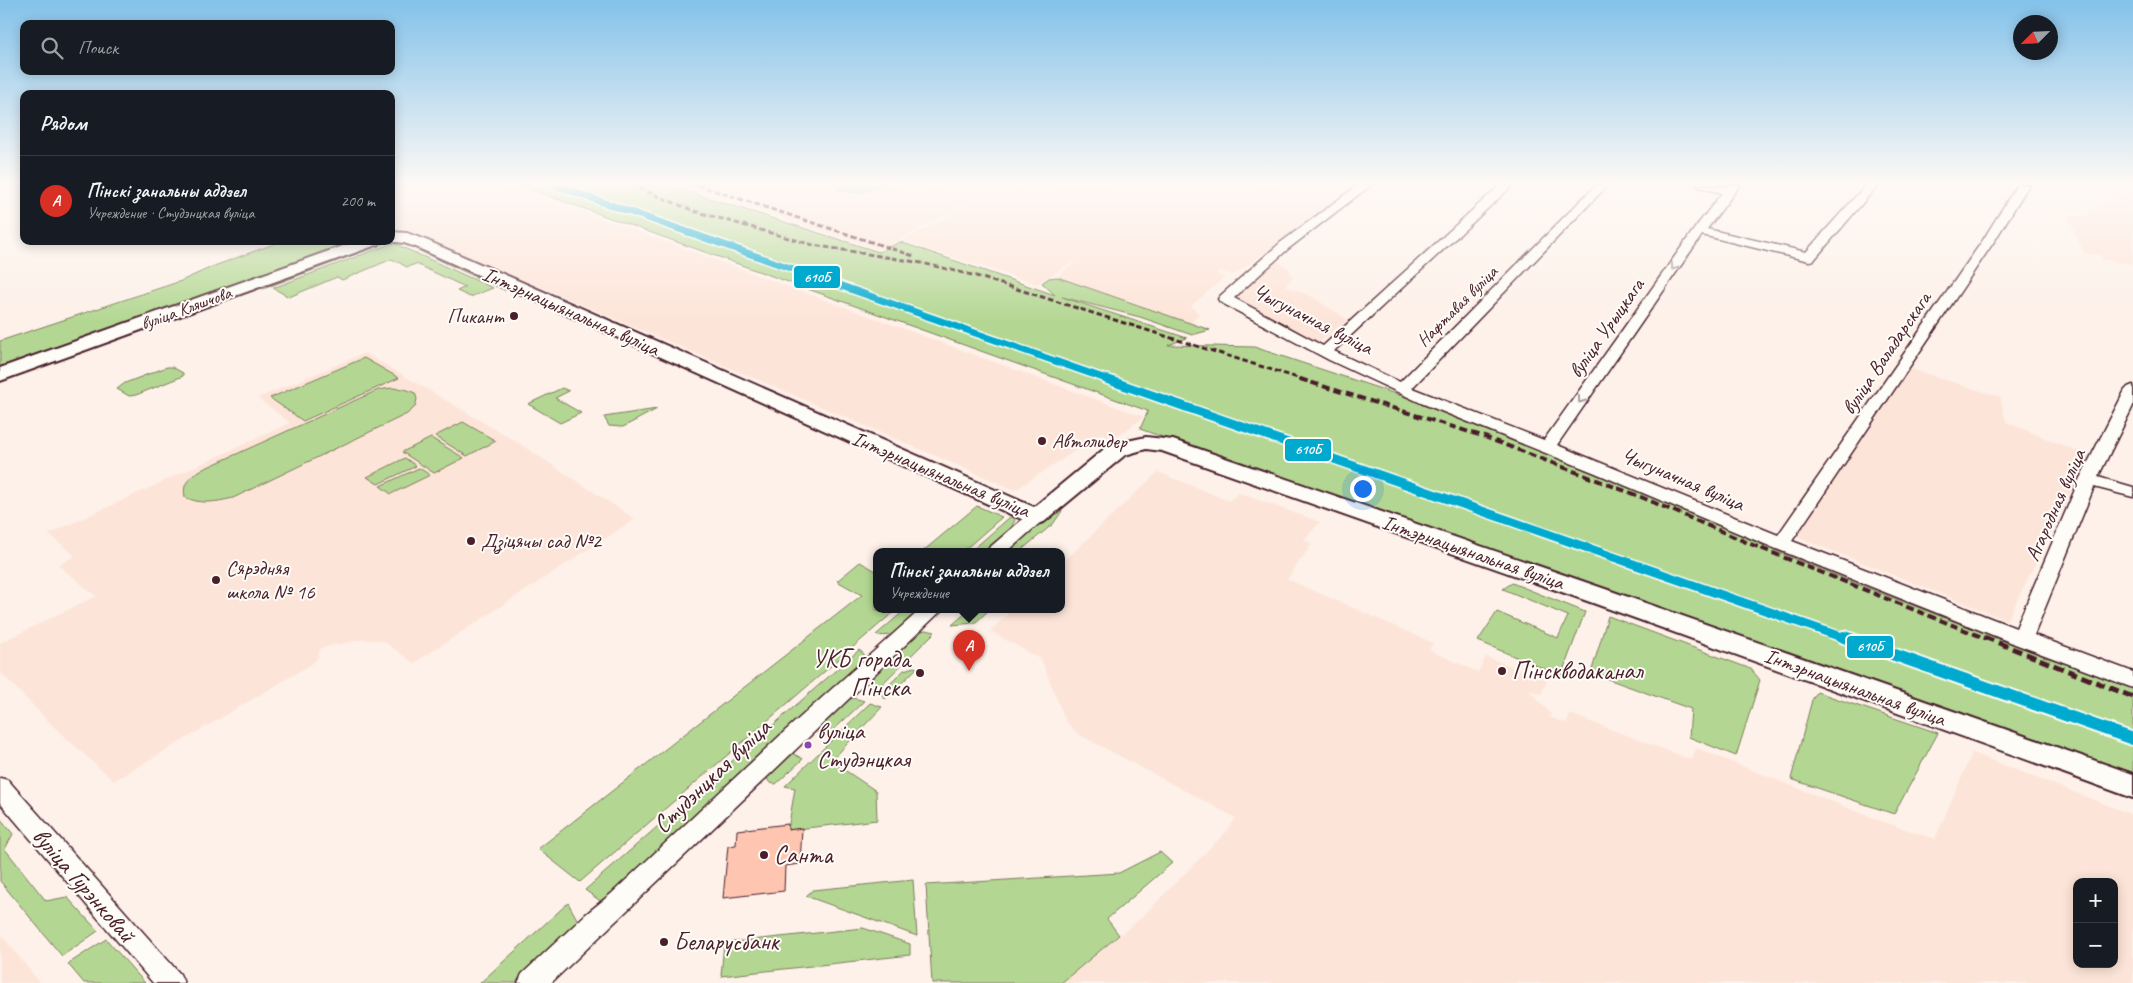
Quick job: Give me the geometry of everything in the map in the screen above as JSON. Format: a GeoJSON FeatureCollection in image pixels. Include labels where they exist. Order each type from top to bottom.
{"type":"FeatureCollection","features":[{"type":"Feature","properties":{"kind":"street","name":"Чыгуначная вуліца"},"geometry":{"type":"LineString","coordinates":[[1304,231],[1284,246],[1225,299],[1325,352],[1402,388],[1781,544],[2022,639],[2133,680]]}},
{"type":"Feature","properties":{"kind":"street"},"geometry":{"type":"LineString","coordinates":[[1325,352],[1457,231]]}},
{"type":"Feature","properties":{"kind":"street","name":"Нафтавая вуліца"},"geometry":{"type":"LineString","coordinates":[[1402,388],[1557,231]]}},
{"type":"Feature","properties":{"kind":"street"},"geometry":{"type":"LineString","coordinates":[[1699,231],[1809,257],[1832,231]]}},
{"type":"Feature","properties":{"kind":"street","name":"вуліца Урыцкага"},"geometry":{"type":"LineString","coordinates":[[1548,447],[1699,231]]}},
{"type":"Feature","properties":{"kind":"street","name":"вуліца Валадарскага"},"geometry":{"type":"LineString","coordinates":[[1781,544],[1995,231]]}},
{"type":"Feature","properties":{"kind":"street","name":"Інтэрнацыянальная вуліца"},"geometry":{"type":"LineString","coordinates":[[395,237],[422,244],[1036,517],[1117,450],[1146,443],[1165,445],[1602,597],[2133,786]]}},
{"type":"Feature","properties":{"kind":"street","name":"вуліца Кляшчова"},"geometry":{"type":"LineString","coordinates":[[0,375],[362,245]]}},
{"type":"Feature","properties":{"kind":"street","name":"Агародная вуліца"},"geometry":{"type":"LineString","coordinates":[[2022,639],[2088,480],[2133,390]]}},
{"type":"Feature","properties":{"kind":"street"},"geometry":{"type":"LineString","coordinates":[[2088,480],[2133,492]]}},
{"type":"Feature","properties":{"kind":"street"},"geometry":{"type":"LineString","coordinates":[[1001,548],[1036,517]]}},
{"type":"Feature","properties":{"kind":"street","name":"Студэнцкая вуліца"},"geometry":{"type":"LineString","coordinates":[[532,983],[794,736],[929,613]]}},
{"type":"Feature","properties":{"kind":"street","name":"вуліца Гурэнковай"},"geometry":{"type":"LineString","coordinates":[[0,787],[170,983]]}},
{"type":"Feature","properties":{"kind":"shaded area"},"geometry":{"type":"Polygon","coordinates":[[[410,231],[636,231],[1144,417],[1113,439],[1101,434],[1015,490],[410,231]]]}},
{"type":"Feature","properties":{"kind":"shaded area"},"geometry":{"type":"Polygon","coordinates":[[[821,231],[916,231],[881,250],[821,231]]]}},
{"type":"Feature","properties":{"kind":"shaded area"},"geometry":{"type":"Polygon","coordinates":[[[920,231],[1297,231],[1233,275],[1218,271],[1216,274],[1225,277],[1191,306],[1199,314],[1190,324],[1057,277],[1077,259],[1037,284],[902,241],[920,231]]]}},
{"type":"Feature","properties":{"kind":"shaded area"},"geometry":{"type":"Polygon","coordinates":[[[2074,231],[2133,231],[2133,264],[2104,260],[2100,255],[2084,253],[2074,231]]]}},
{"type":"Feature","properties":{"kind":"shaded area"},"geometry":{"type":"Polygon","coordinates":[[[1275,261],[1289,268],[1293,277],[1285,286],[1311,296],[1348,320],[1317,343],[1230,300],[1275,261]]]}},
{"type":"Feature","properties":{"kind":"shaded area","name":"Сярэдняя школа № 16"},"geometry":{"type":"Polygon","coordinates":[[[365,353],[517,442],[635,519],[414,663],[383,641],[364,639],[321,648],[316,660],[310,665],[114,781],[56,729],[0,672],[0,643],[96,596],[58,565],[75,556],[49,534],[290,423],[258,398],[365,353]]]}},
{"type":"Feature","properties":{"kind":"shaded area"},"geometry":{"type":"Polygon","coordinates":[[[1907,368],[2000,397],[2006,422],[2089,456],[2007,620],[1797,537],[1907,368]]]}},
{"type":"Feature","properties":{"kind":"shaded area"},"geometry":{"type":"Polygon","coordinates":[[[1158,472],[1229,501],[1239,493],[1320,522],[1304,540],[1312,544],[1287,579],[1433,643],[1429,650],[1478,672],[1486,657],[1547,680],[1541,694],[1529,690],[1551,714],[1549,717],[1566,723],[1570,714],[1692,760],[1696,748],[1881,821],[1935,839],[1972,753],[2133,815],[2133,983],[1061,983],[1142,917],[1225,833],[1236,818],[1080,735],[1066,722],[1041,659],[990,631],[1009,613],[1065,613],[1065,560],[1158,472]]]}},
{"type":"Feature","properties":{"kind":"shaded area"},"geometry":{"type":"Polygon","coordinates":[[[0,933],[37,979],[40,983],[0,983],[0,933]]]}},
{"type":"Feature","properties":{"kind":"green space"},"geometry":{"type":"Polygon","coordinates":[[[646,231],[812,231],[879,252],[900,242],[1055,295],[1042,283],[1049,278],[1057,277],[1210,330],[1192,335],[1140,317],[1062,297],[1187,338],[1168,345],[1254,347],[1405,397],[1703,517],[1771,549],[1855,583],[2046,657],[2133,687],[2133,780],[1140,429],[1148,411],[646,231]]]}},
{"type":"Feature","properties":{"kind":"green space"},"geometry":{"type":"Polygon","coordinates":[[[400,242],[407,242],[507,289],[506,291],[400,242]]]}},
{"type":"Feature","properties":{"kind":"green space"},"geometry":{"type":"Polygon","coordinates":[[[395,244],[493,288],[470,297],[457,291],[465,287],[416,264],[407,267],[392,259],[342,280],[337,277],[289,297],[273,288],[395,244]]]}},
{"type":"Feature","properties":{"kind":"green space"},"geometry":{"type":"Polygon","coordinates":[[[271,245],[352,245],[0,371],[0,341],[181,281],[214,266],[271,245]]]}},
{"type":"Feature","properties":{"kind":"green space"},"geometry":{"type":"Polygon","coordinates":[[[367,245],[381,245],[263,289],[260,287],[367,245]]]}},
{"type":"Feature","properties":{"kind":"green space"},"geometry":{"type":"Polygon","coordinates":[[[364,358],[399,378],[303,421],[270,398],[364,358]]]}},
{"type":"Feature","properties":{"kind":"green space"},"geometry":{"type":"Polygon","coordinates":[[[167,367],[172,367],[183,373],[183,376],[136,395],[129,396],[117,389],[125,383],[167,367]]]}},
{"type":"Feature","properties":{"kind":"green space"},"geometry":{"type":"Polygon","coordinates":[[[562,388],[569,391],[555,398],[581,413],[560,423],[528,404],[562,388]]]}},
{"type":"Feature","properties":{"kind":"green space"},"geometry":{"type":"Polygon","coordinates":[[[405,389],[415,393],[417,399],[415,407],[407,414],[233,498],[214,502],[202,502],[185,497],[185,485],[199,471],[378,390],[405,389]]]}},
{"type":"Feature","properties":{"kind":"green space"},"geometry":{"type":"Polygon","coordinates":[[[657,409],[623,427],[609,426],[604,417],[657,409]]]}},
{"type":"Feature","properties":{"kind":"green space"},"geometry":{"type":"Polygon","coordinates":[[[463,422],[496,441],[467,456],[435,436],[463,422]]]}},
{"type":"Feature","properties":{"kind":"green space"},"geometry":{"type":"Polygon","coordinates":[[[431,438],[464,458],[434,473],[402,452],[431,438]]]}},
{"type":"Feature","properties":{"kind":"green space"},"geometry":{"type":"Polygon","coordinates":[[[405,458],[416,466],[378,484],[367,477],[405,458]]]}},
{"type":"Feature","properties":{"kind":"green space"},"geometry":{"type":"Polygon","coordinates":[[[419,468],[430,475],[391,494],[380,486],[419,468]]]}},
{"type":"Feature","properties":{"kind":"green space"},"geometry":{"type":"Polygon","coordinates":[[[977,506],[1002,517],[967,548],[927,548],[977,506]]]}},
{"type":"Feature","properties":{"kind":"green space"},"geometry":{"type":"Polygon","coordinates":[[[1059,506],[1062,511],[1053,524],[1024,548],[1010,548],[1059,506]]]}},
{"type":"Feature","properties":{"kind":"green space"},"geometry":{"type":"Polygon","coordinates":[[[1010,517],[1013,517],[1015,520],[1008,534],[991,548],[975,548],[1010,517]]]}},
{"type":"Feature","properties":{"kind":"green space"},"geometry":{"type":"Polygon","coordinates":[[[860,562],[873,569],[873,613],[893,613],[580,882],[538,849],[862,595],[837,581],[860,562]]]}},
{"type":"Feature","properties":{"kind":"green space"},"geometry":{"type":"Polygon","coordinates":[[[1512,583],[1585,612],[1561,676],[1478,641],[1497,612],[1558,638],[1568,616],[1503,589],[1512,583]]]}},
{"type":"Feature","properties":{"kind":"green space"},"geometry":{"type":"Polygon","coordinates":[[[902,613],[920,613],[896,633],[884,636],[876,635],[902,613]]]}},
{"type":"Feature","properties":{"kind":"green space"},"geometry":{"type":"Polygon","coordinates":[[[966,613],[986,613],[975,623],[952,625],[966,613]]]}},
{"type":"Feature","properties":{"kind":"green space"},"geometry":{"type":"Polygon","coordinates":[[[1608,616],[1751,669],[1760,680],[1736,756],[1689,737],[1691,709],[1591,673],[1608,616]]]}},
{"type":"Feature","properties":{"kind":"green space"},"geometry":{"type":"Polygon","coordinates":[[[926,630],[935,632],[880,686],[868,686],[868,678],[915,633],[926,630]]]}},
{"type":"Feature","properties":{"kind":"green space"},"geometry":{"type":"Polygon","coordinates":[[[859,650],[864,654],[866,663],[603,903],[585,890],[859,650]]]}},
{"type":"Feature","properties":{"kind":"green space"},"geometry":{"type":"Polygon","coordinates":[[[917,668],[885,699],[881,693],[904,670],[917,668]]]}},
{"type":"Feature","properties":{"kind":"green space"},"geometry":{"type":"Polygon","coordinates":[[[1817,692],[1938,733],[1894,814],[1791,779],[1812,700],[1817,692]]]}},
{"type":"Feature","properties":{"kind":"green space"},"geometry":{"type":"Polygon","coordinates":[[[854,698],[864,701],[825,738],[819,735],[816,727],[844,701],[854,698]]]}},
{"type":"Feature","properties":{"kind":"green space"},"geometry":{"type":"Polygon","coordinates":[[[870,703],[882,707],[831,761],[876,791],[877,820],[788,830],[795,788],[785,786],[870,703]]]}},
{"type":"Feature","properties":{"kind":"green space"},"geometry":{"type":"Polygon","coordinates":[[[792,753],[803,759],[776,784],[770,783],[767,779],[768,776],[792,753]]]}},
{"type":"Feature","properties":{"kind":"green space"},"geometry":{"type":"Polygon","coordinates":[[[0,818],[13,834],[5,849],[46,901],[67,897],[98,931],[62,956],[0,881],[0,818]]]}},
{"type":"Feature","properties":{"kind":"green space"},"geometry":{"type":"Polygon","coordinates":[[[1160,852],[1172,863],[1107,919],[1119,935],[1061,983],[932,983],[926,885],[1119,873],[1160,852]]]}},
{"type":"Feature","properties":{"kind":"green space"},"geometry":{"type":"Polygon","coordinates":[[[913,880],[917,936],[806,896],[813,890],[913,880]]]}},
{"type":"Feature","properties":{"kind":"green space"},"geometry":{"type":"Polygon","coordinates":[[[568,903],[577,919],[575,929],[515,983],[480,983],[568,903]]]}},
{"type":"Feature","properties":{"kind":"green space"},"geometry":{"type":"Polygon","coordinates":[[[863,928],[910,944],[910,955],[721,976],[724,943],[863,928]]]}},
{"type":"Feature","properties":{"kind":"green space"},"geometry":{"type":"Polygon","coordinates":[[[106,939],[145,983],[84,983],[68,964],[106,939]]]}},
{"type":"Feature","properties":{"kind":"building","name":"Санта"},"geometry":{"type":"Polygon","coordinates":[[[788,824],[788,830],[802,828],[800,864],[785,866],[784,891],[723,898],[728,846],[736,845],[737,830],[788,824]]]}},
{"type":"Feature","properties":{"kind":"railway"},"geometry":{"type":"LineString","coordinates":[[764,231],[813,245],[922,263],[976,276],[1304,380]]}},
{"type":"Feature","properties":{"kind":"railway"},"geometry":{"type":"LineString","coordinates":[[838,231],[914,256]]}},
{"type":"Feature","properties":{"kind":"railway"},"geometry":{"type":"LineString","coordinates":[[1300,379],[1482,436],[1641,497],[1753,545],[1987,639]]}},
{"type":"Feature","properties":{"kind":"railway"},"geometry":{"type":"LineString","coordinates":[[1984,637],[2133,697]]}},
{"type":"Feature","properties":{"kind":"transit line","name":"610Б"},"geometry":{"type":"LineString","coordinates":[[685,231],[2133,739]]}},
{"type":"Feature","properties":{"kind":"place","name":"Пикант"},"geometry":{"type":"Point","coordinates":[514,316]}},
{"type":"Feature","properties":{"kind":"place","name":"Автолидер"},"geometry":{"type":"Point","coordinates":[1042,441]}},
{"type":"Feature","properties":{"kind":"place","name":"Дзіцячы сад №2"},"geometry":{"type":"Point","coordinates":[471,541]}},
{"type":"Feature","properties":{"kind":"place","name":"Сярэдняя школа № 16"},"geometry":{"type":"Point","coordinates":[216,580]}},
{"type":"Feature","properties":{"kind":"place","name":"Пінскі занальны аддзел"},"geometry":{"type":"Point","coordinates":[969,671]}},
{"type":"Feature","properties":{"kind":"place","name":"Пінскводаканал"},"geometry":{"type":"Point","coordinates":[1502,671]}},
{"type":"Feature","properties":{"kind":"place","name":"УКБ горада Пінска"},"geometry":{"type":"Point","coordinates":[920,673]}},
{"type":"Feature","properties":{"kind":"place","name":"вуліца Студэнцкая"},"geometry":{"type":"Point","coordinates":[808,745]}},
{"type":"Feature","properties":{"kind":"place","name":"Санта"},"geometry":{"type":"Point","coordinates":[764,855]}},
{"type":"Feature","properties":{"kind":"place","name":"Беларусбанк"},"geometry":{"type":"Point","coordinates":[664,942]}}]}
